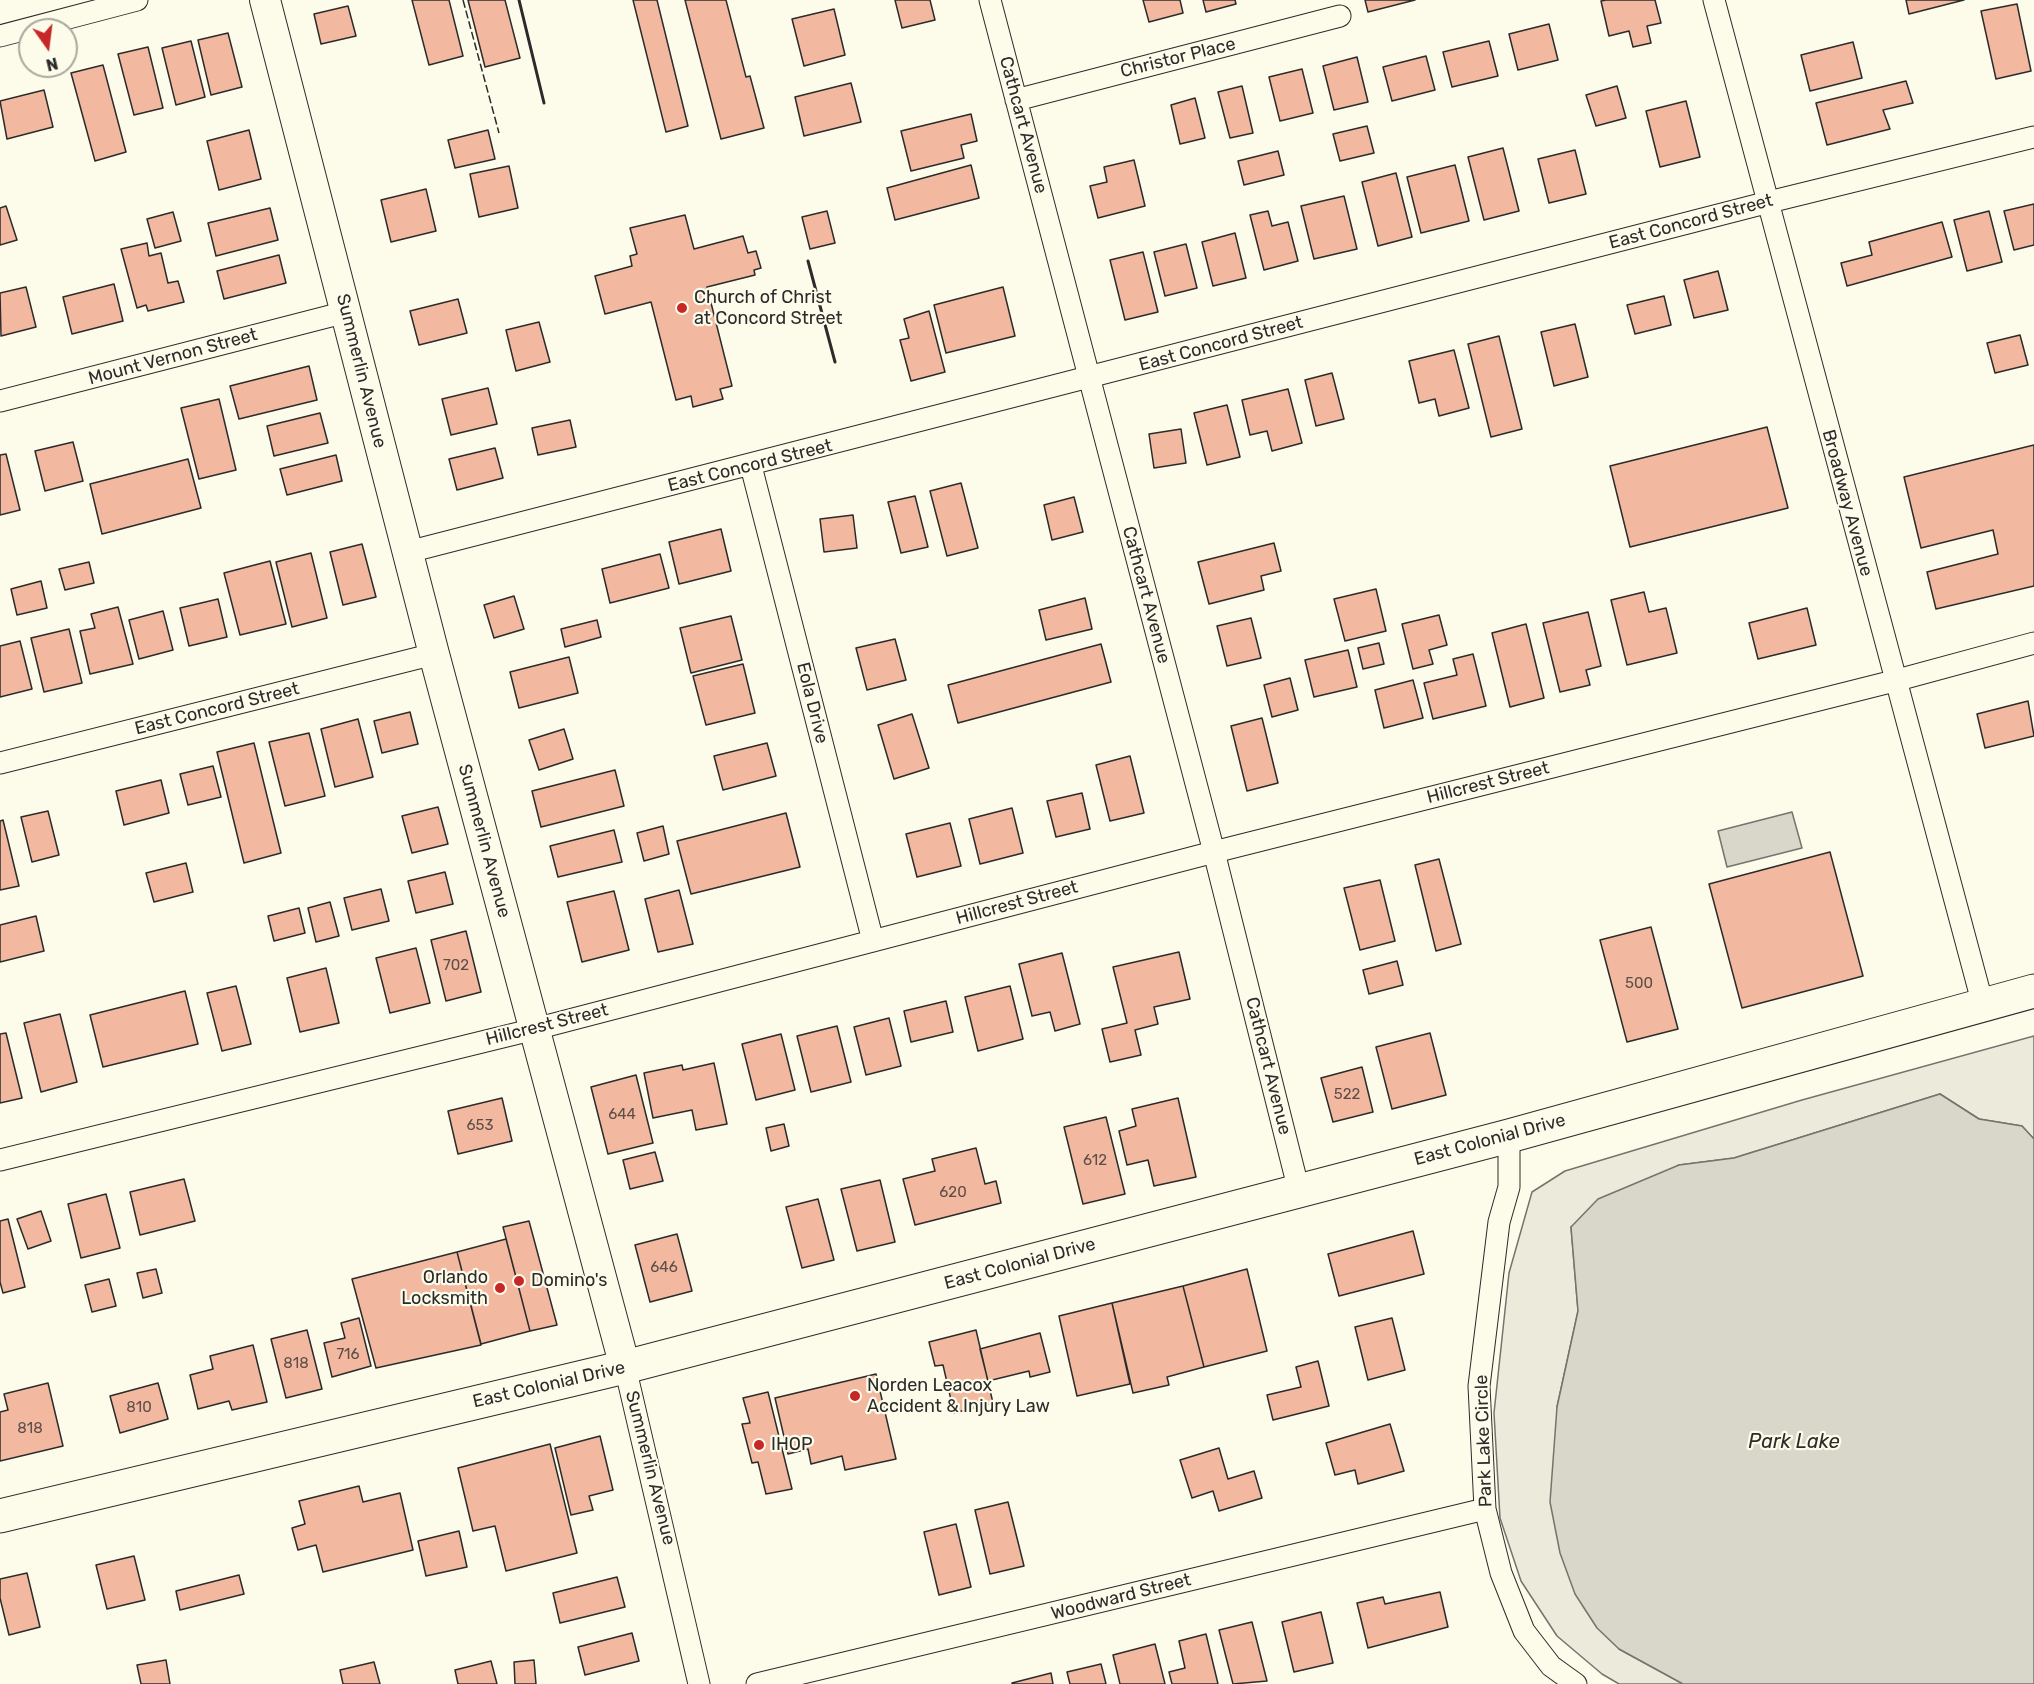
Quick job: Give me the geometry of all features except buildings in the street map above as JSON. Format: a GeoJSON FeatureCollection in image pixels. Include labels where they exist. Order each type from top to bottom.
{"type":"FeatureCollection","features":[{"type":"Feature","properties":{"kind":"highway","name":"East Colonial Drive"},"geometry":{"type":"LineString","coordinates":[[0,1516],[625,1367],[1509,1136],[2034,991]]}},
{"type":"Feature","properties":{"kind":"street"},"geometry":{"type":"LineString","coordinates":[[0,36],[137,0]]}},
{"type":"Feature","properties":{"kind":"street","name":"Summerlin Avenue"},"geometry":{"type":"LineString","coordinates":[[265,0],[434,654],[625,1367],[699,1684]]}},
{"type":"Feature","properties":{"kind":"street","name":"Cathcart Avenue"},"geometry":{"type":"LineString","coordinates":[[990,0],[1214,852],[1299,1191]]}},
{"type":"Feature","properties":{"kind":"street","name":"Broadway Avenue"},"geometry":{"type":"LineString","coordinates":[[1714,0],[1894,681],[1983,1005]]}},
{"type":"Feature","properties":{"kind":"street","name":"Christor Place"},"geometry":{"type":"LineString","coordinates":[[1016,100],[1340,16]]}},
{"type":"Feature","properties":{"kind":"street","name":"East Concord Street"},"geometry":{"type":"LineString","coordinates":[[408,552],[2034,136]]}},
{"type":"Feature","properties":{"kind":"street","name":"Mount Vernon Street"},"geometry":{"type":"LineString","coordinates":[[0,401],[346,312]]}},
{"type":"Feature","properties":{"kind":"street","name":"Eola Drive"},"geometry":{"type":"LineString","coordinates":[[751,466],[873,941]]}},
{"type":"Feature","properties":{"kind":"street","name":"Hillcrest Street"},"geometry":{"type":"LineString","coordinates":[[0,1160],[535,1029],[1214,852],[1894,681],[2034,643]]}},
{"type":"Feature","properties":{"kind":"street","name":"East Concord Street"},"geometry":{"type":"LineString","coordinates":[[0,763],[434,654]]}},
{"type":"Feature","properties":{"kind":"street","name":"Park Lake Circle"},"geometry":{"type":"LineString","coordinates":[[1509,1136],[1509,1187],[1499,1222],[1479,1386],[1485,1509],[1502,1573],[1524,1631],[1551,1666],[1576,1684]]}},
{"type":"Feature","properties":{"kind":"street","name":"Woodward Street"},"geometry":{"type":"LineString","coordinates":[[757,1684],[1485,1509]]}},
{"type":"Feature","properties":{"kind":"shaded area"},"geometry":{"type":"Polygon","coordinates":[[[2034,1036],[2034,1139],[2022,1126],[1979,1119],[1940,1094],[1734,1158],[1679,1165],[1571,1227],[1578,1311],[1557,1407],[1619,1649],[1683,1684],[1619,1684],[1602,1674],[1557,1636],[1521,1581],[1500,1518],[1494,1413],[1509,1273],[1532,1192],[1565,1171],[1802,1100],[2034,1036]]]}},
{"type":"Feature","properties":{"kind":"water"},"geometry":{"type":"Polygon","coordinates":[[[1792,812],[1802,848],[1727,867],[1718,831],[1792,812]]]}},
{"type":"Feature","properties":{"kind":"water","name":"Park Lake"},"geometry":{"type":"Polygon","coordinates":[[[1940,1094],[1979,1119],[2022,1126],[2034,1139],[2034,1684],[1683,1684],[1619,1649],[1597,1628],[1575,1594],[1560,1553],[1550,1502],[1557,1407],[1578,1311],[1571,1227],[1598,1199],[1679,1165],[1734,1158],[1940,1094]]]}},
{"type":"Feature","properties":{"kind":"fence"},"geometry":{"type":"LineString","coordinates":[[463,0],[499,133]]}},
{"type":"Feature","properties":{"kind":"wall"},"geometry":{"type":"LineString","coordinates":[[519,0],[544,103]]}},
{"type":"Feature","properties":{"kind":"wall"},"geometry":{"type":"LineString","coordinates":[[808,261],[835,362]]}},
{"type":"Feature","properties":{"kind":"place","name":"Church of Christ at Concord Street"},"geometry":{"type":"Point","coordinates":[682,308]}},
{"type":"Feature","properties":{"kind":"place","name":"Domino's"},"geometry":{"type":"Point","coordinates":[519,1281]}},
{"type":"Feature","properties":{"kind":"place","name":"Orlando Locksmith"},"geometry":{"type":"Point","coordinates":[500,1288]}},
{"type":"Feature","properties":{"kind":"place","name":"Norden Leacox Accident & Injury Law"},"geometry":{"type":"Point","coordinates":[855,1396]}},
{"type":"Feature","properties":{"kind":"place","name":"IHOP"},"geometry":{"type":"Point","coordinates":[759,1445]}}]}
